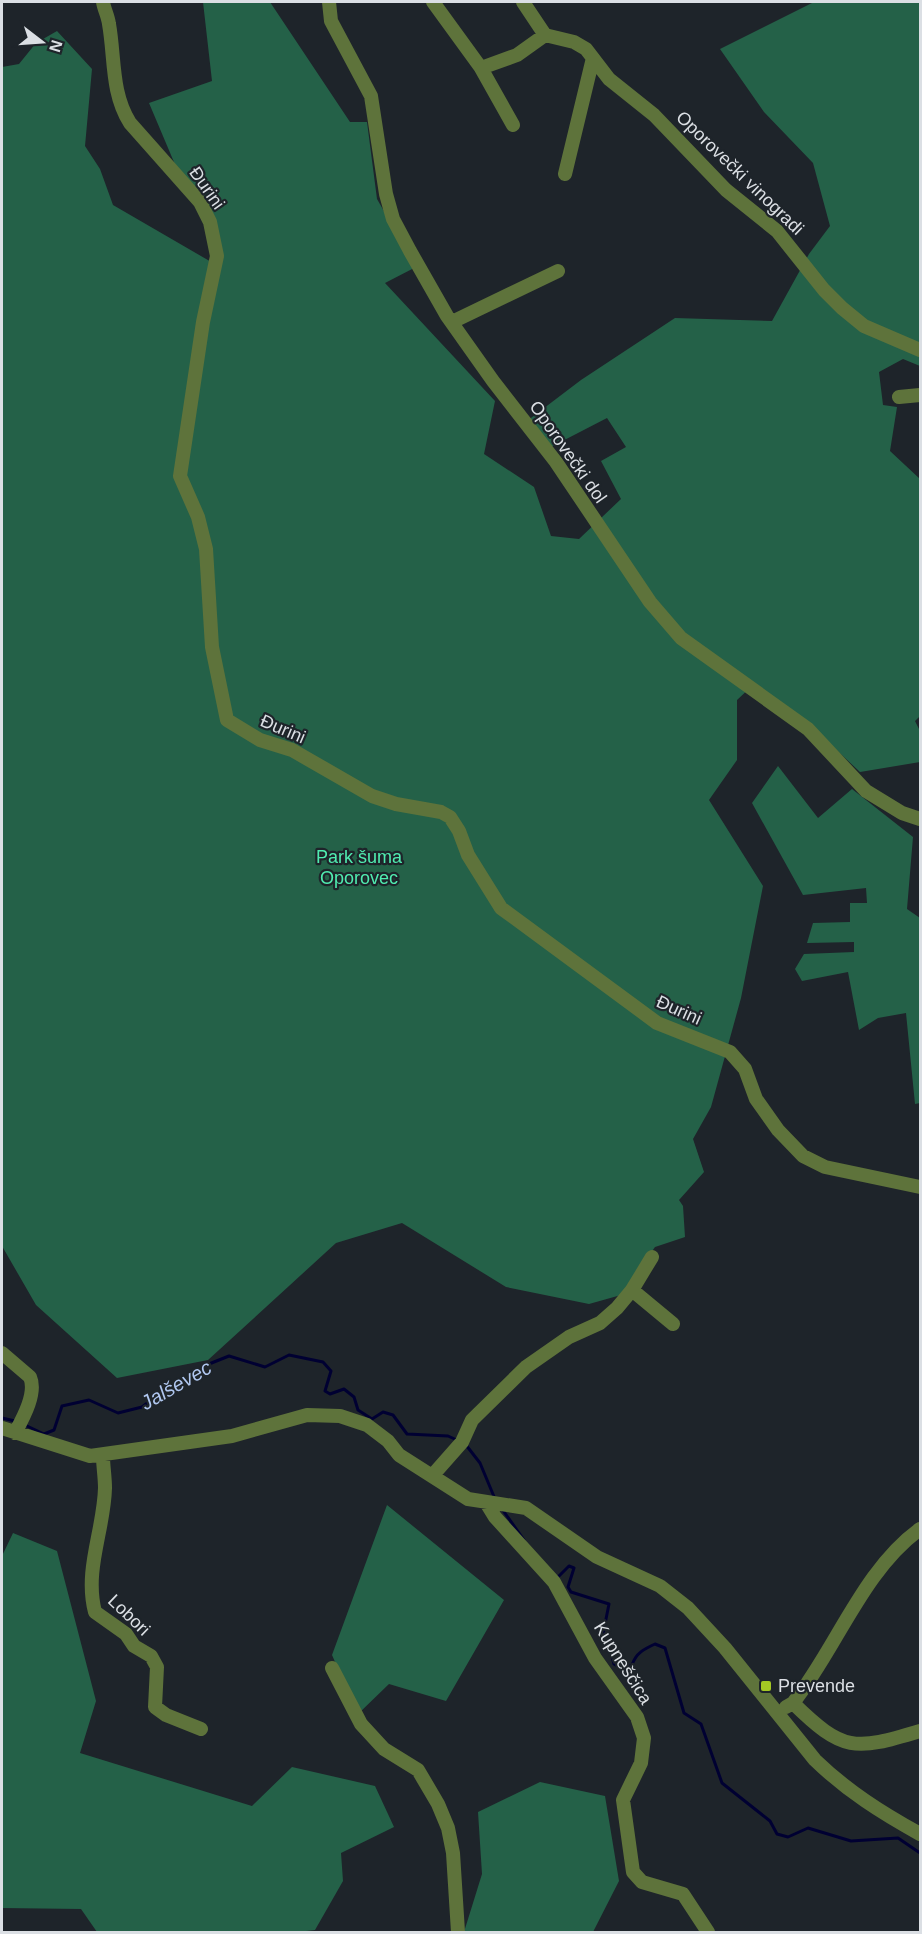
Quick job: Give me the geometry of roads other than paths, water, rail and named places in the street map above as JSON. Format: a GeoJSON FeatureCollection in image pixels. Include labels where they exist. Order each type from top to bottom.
{"type":"FeatureCollection","features":[{"type":"Feature","properties":{"kind":"street","name":"Đurini"},"geometry":{"type":"LineString","coordinates":[[103,2],[109,22],[117,94],[122,111],[200,202],[210,222],[217,256],[201,331],[180,476],[198,517],[206,549],[212,648],[227,720],[260,740],[301,755],[372,796],[396,804],[441,812],[450,817],[468,855],[501,908],[657,1023],[730,1052],[745,1069],[756,1099],[778,1130],[803,1155],[825,1167],[921,1187]]}},
{"type":"Feature","properties":{"kind":"street","name":"Oporovečki dol"},"geometry":{"type":"LineString","coordinates":[[329,2],[331,21],[358,70],[375,109],[382,171],[393,219],[452,322],[493,381],[556,462],[650,602],[681,638],[808,729],[866,791],[902,813],[921,819]]}},
{"type":"Feature","properties":{"kind":"street"},"geometry":{"type":"LineString","coordinates":[[433,2],[481,68],[513,125]]}},
{"type":"Feature","properties":{"kind":"street"},"geometry":{"type":"LineString","coordinates":[[481,68],[517,55],[545,35],[523,2]]}},
{"type":"Feature","properties":{"kind":"street","name":"Oporovečki vinogradi"},"geometry":{"type":"LineString","coordinates":[[545,35],[574,42],[586,49],[609,79],[654,116],[726,190],[777,231],[824,290],[864,327],[921,350]]}},
{"type":"Feature","properties":{"kind":"street"},"geometry":{"type":"LineString","coordinates":[[565,174],[593,58]]}},
{"type":"Feature","properties":{"kind":"street"},"geometry":{"type":"LineString","coordinates":[[452,322],[558,271]]}},
{"type":"Feature","properties":{"kind":"street"},"geometry":{"type":"LineString","coordinates":[[900,397],[921,395]]}},
{"type":"Feature","properties":{"kind":"street"},"geometry":{"type":"LineString","coordinates":[[432,1476],[462,1442],[472,1420],[526,1367],[569,1337],[600,1323],[632,1290],[652,1257]]}},
{"type":"Feature","properties":{"kind":"street"},"geometry":{"type":"LineString","coordinates":[[632,1290],[673,1324]]}},
{"type":"Feature","properties":{"kind":"street"},"geometry":{"type":"LineString","coordinates":[[2,1353],[30,1377],[32,1382],[27,1406],[15,1433]]}},
{"type":"Feature","properties":{"kind":"street"},"geometry":{"type":"LineString","coordinates":[[2,1428],[77,1454],[103,1456],[232,1436],[307,1415],[340,1416],[367,1425],[388,1441],[399,1455],[468,1499],[526,1508],[597,1557],[660,1586],[688,1608],[725,1648],[831,1776],[871,1807],[921,1834]]}},
{"type":"Feature","properties":{"kind":"street","name":"Lobori"},"geometry":{"type":"LineString","coordinates":[[103,1456],[105,1489],[95,1541],[92,1599],[95,1612],[126,1635],[134,1646],[151,1656],[157,1667],[155,1707],[166,1715],[201,1729]]}},
{"type":"Feature","properties":{"kind":"street","name":"Kupneščica"},"geometry":{"type":"LineString","coordinates":[[493,1504],[495,1517],[554,1582],[595,1658],[637,1717],[644,1738],[641,1762],[623,1800],[633,1872],[642,1882],[683,1894],[708,1932]]}},
{"type":"Feature","properties":{"kind":"street"},"geometry":{"type":"LineString","coordinates":[[777,1713],[793,1703],[885,1565],[906,1539],[921,1529]]}},
{"type":"Feature","properties":{"kind":"street"},"geometry":{"type":"LineString","coordinates":[[332,1668],[361,1724],[384,1749],[418,1770],[438,1804],[448,1828],[453,1853],[458,1932]]}},
{"type":"Feature","properties":{"kind":"street"},"geometry":{"type":"LineString","coordinates":[[793,1703],[829,1735],[845,1743],[868,1745],[921,1731]]}},
{"type":"Feature","properties":{"kind":"waterway","name":"Jalševec"},"geometry":{"type":"LineString","coordinates":[[27,1426],[44,1434],[54,1430],[62,1406],[89,1400],[118,1413],[142,1407],[158,1395],[179,1388],[204,1366],[229,1356],[265,1367],[289,1355],[323,1362],[331,1371],[325,1391],[330,1394],[344,1389],[354,1397],[358,1410],[372,1419],[383,1412],[393,1415],[407,1434],[448,1436],[459,1441]]}},
{"type":"Feature","properties":{"kind":"waterway","name":"Jalševec"},"geometry":{"type":"LineString","coordinates":[[2,1418],[15,1421]]}},
{"type":"Feature","properties":{"kind":"waterway","name":"Jalševec"},"geometry":{"type":"LineString","coordinates":[[466,1445],[480,1463],[495,1499]]}},
{"type":"Feature","properties":{"kind":"waterway","name":"Jalševec"},"geometry":{"type":"LineString","coordinates":[[502,1509],[524,1540]]}},
{"type":"Feature","properties":{"kind":"waterway","name":"Jalševec"},"geometry":{"type":"LineString","coordinates":[[557,1578],[569,1566],[574,1568],[568,1587],[571,1592],[609,1604],[602,1639],[611,1653],[614,1664],[623,1669],[632,1665],[638,1654],[651,1646],[655,1644],[665,1648],[684,1713],[701,1724],[722,1783],[770,1821],[777,1834],[788,1837],[808,1828],[851,1841],[898,1838],[920,1853]]}},
{"type":"Feature","properties":{"kind":"place","name":"Prevende"},"geometry":{"type":"Point","coordinates":[766,1686]}},
{"type":"Feature","properties":{"kind":"park label","name":"Park šuma Oporovec"},"geometry":{"type":"Point","coordinates":[359,867]}}]}
